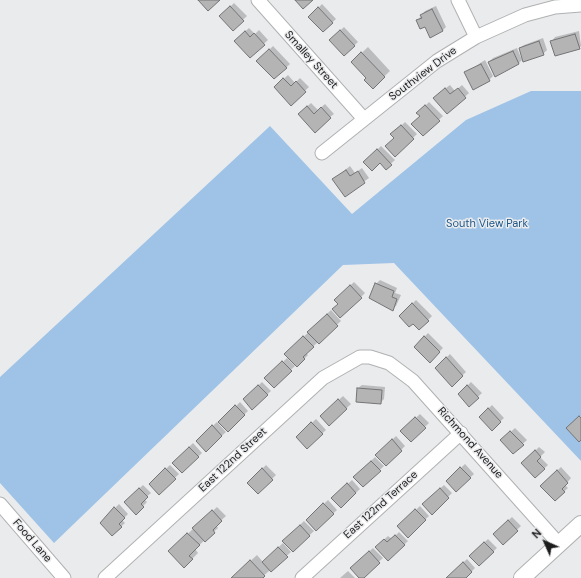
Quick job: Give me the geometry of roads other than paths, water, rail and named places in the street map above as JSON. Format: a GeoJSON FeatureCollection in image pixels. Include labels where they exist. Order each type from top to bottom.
{"type":"FeatureCollection","features":[{"type":"Feature","properties":{"kind":"main road"},"geometry":{"type":"LineString","coordinates":[[522,578],[581,524]]}},
{"type":"Feature","properties":{"kind":"street","name":"Smalley Street"},"geometry":{"type":"LineString","coordinates":[[258,0],[364,119]]}},
{"type":"Feature","properties":{"kind":"street"},"geometry":{"type":"LineString","coordinates":[[458,0],[476,37]]}},
{"type":"Feature","properties":{"kind":"street","name":"Southview Drive"},"geometry":{"type":"LineString","coordinates":[[322,153],[437,61],[476,37],[525,15],[555,7],[581,5]]}},
{"type":"Feature","properties":{"kind":"street","name":"East 122nd Street"},"geometry":{"type":"LineString","coordinates":[[105,578],[323,378],[352,360],[360,357],[370,357]]}},
{"type":"Feature","properties":{"kind":"street","name":"Richmond Avenue"},"geometry":{"type":"LineString","coordinates":[[370,357],[389,363],[414,380],[559,544]]}},
{"type":"Feature","properties":{"kind":"street","name":"East 122nd Terrace"},"geometry":{"type":"LineString","coordinates":[[302,578],[461,433]]}},
{"type":"Feature","properties":{"kind":"street","name":"Food Lane"},"geometry":{"type":"LineString","coordinates":[[0,504],[64,578]]}},
{"type":"Feature","properties":{"kind":"park label","name":"South View Park"},"geometry":{"type":"Point","coordinates":[487,224]}}]}
